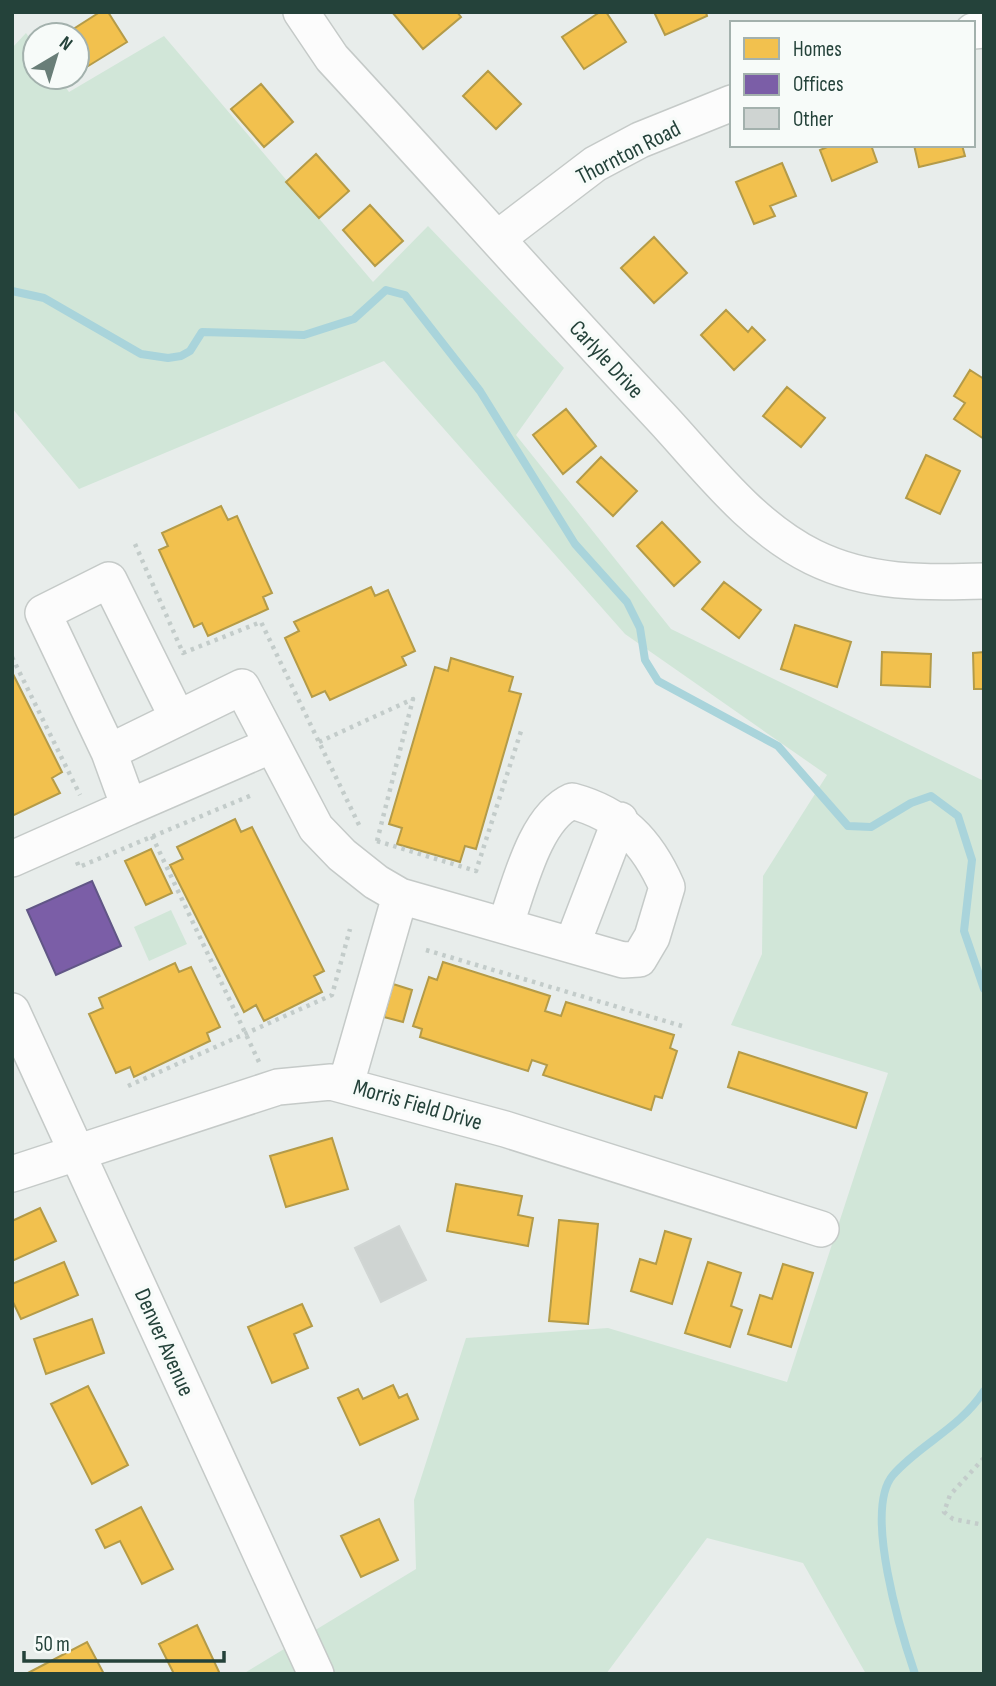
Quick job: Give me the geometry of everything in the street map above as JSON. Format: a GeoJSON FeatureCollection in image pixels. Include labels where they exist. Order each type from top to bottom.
{"type":"FeatureCollection","features":[{"type":"Feature","properties":{"kind":"street","name":"Carlyle Drive"},"geometry":{"type":"LineString","coordinates":[[301,12],[332,58],[592,344],[763,525],[811,556],[841,569],[880,579],[921,583],[984,581]]}},
{"type":"Feature","properties":{"kind":"street","name":"Thornton Road"},"geometry":{"type":"LineString","coordinates":[[498,238],[595,164],[640,141],[730,104]]}},
{"type":"Feature","properties":{"kind":"street"},"geometry":{"type":"LineString","coordinates":[[129,807],[109,752],[43,613],[109,580],[177,718]]}},
{"type":"Feature","properties":{"kind":"street"},"geometry":{"type":"LineString","coordinates":[[109,752],[242,687],[316,828],[342,855],[400,896],[622,960],[639,959],[652,937],[667,887],[656,861],[620,820],[596,808],[572,801],[558,807],[542,828],[505,926]]}},
{"type":"Feature","properties":{"kind":"street"},"geometry":{"type":"LineString","coordinates":[[12,859],[272,745]]}},
{"type":"Feature","properties":{"kind":"street"},"geometry":{"type":"LineString","coordinates":[[572,945],[620,820]]}},
{"type":"Feature","properties":{"kind":"street"},"geometry":{"type":"LineString","coordinates":[[346,1084],[400,896]]}},
{"type":"Feature","properties":{"kind":"street","name":"Denver Avenue"},"geometry":{"type":"LineString","coordinates":[[12,1011],[316,1674]]}},
{"type":"Feature","properties":{"kind":"street","name":"Morris Field Drive"},"geometry":{"type":"LineString","coordinates":[[12,1174],[278,1087],[320,1082],[346,1084],[647,1172],[821,1229]]}},
{"type":"Feature","properties":{"kind":"path"},"geometry":{"type":"LineString","coordinates":[[135,544],[183,653],[261,622],[366,840],[476,871],[522,728]]}},
{"type":"Feature","properties":{"kind":"path"},"geometry":{"type":"LineString","coordinates":[[12,657],[81,794],[71,799]]}},
{"type":"Feature","properties":{"kind":"path"},"geometry":{"type":"LineString","coordinates":[[319,741],[414,699],[377,841]]}},
{"type":"Feature","properties":{"kind":"path"},"geometry":{"type":"LineString","coordinates":[[152,836],[259,1063]]}},
{"type":"Feature","properties":{"kind":"path"},"geometry":{"type":"LineString","coordinates":[[128,1086],[332,995],[350,929]]}},
{"type":"Feature","properties":{"kind":"path"},"geometry":{"type":"LineString","coordinates":[[426,950],[682,1027]]}},
{"type":"Feature","properties":{"kind":"path"},"geometry":{"type":"LineString","coordinates":[[984,1458],[950,1495],[944,1512],[954,1519],[984,1525]]}},
{"type":"Feature","properties":{"kind":"green space"},"geometry":{"type":"Polygon","coordinates":[[[164,36],[373,282],[428,226],[564,368],[516,435],[671,629],[984,781],[984,1674],[866,1674],[803,1563],[707,1538],[606,1674],[243,1674],[416,1569],[414,1500],[466,1338],[608,1328],[787,1382],[888,1073],[731,1025],[762,954],[763,876],[827,775],[625,634],[384,361],[79,489],[12,408],[12,48],[21,38],[21,91],[91,91],[91,79],[164,36]]]}},
{"type":"Feature","properties":{"kind":"green space"},"geometry":{"type":"Polygon","coordinates":[[[171,910],[187,944],[149,961],[134,927],[171,910]]]}},
{"type":"Feature","properties":{"kind":"building: Homes"},"geometry":{"type":"Polygon","coordinates":[[[100,12],[108,12],[127,42],[91,64],[91,21],[86,21],[100,12]]]}},
{"type":"Feature","properties":{"kind":"building: Homes"},"geometry":{"type":"Polygon","coordinates":[[[392,12],[457,12],[461,17],[423,49],[392,12]]]}},
{"type":"Feature","properties":{"kind":"building: Homes"},"geometry":{"type":"Polygon","coordinates":[[[600,12],[606,12],[626,42],[584,69],[562,37],[600,12]]]}},
{"type":"Feature","properties":{"kind":"building: Homes"},"geometry":{"type":"Polygon","coordinates":[[[654,12],[706,12],[707,16],[665,35],[654,12]]]}},
{"type":"Feature","properties":{"kind":"building: Homes"},"geometry":{"type":"Polygon","coordinates":[[[488,71],[521,104],[496,129],[463,96],[488,71]]]}},
{"type":"Feature","properties":{"kind":"building: Homes"},"geometry":{"type":"Polygon","coordinates":[[[261,84],[293,122],[264,147],[231,109],[261,84]]]}},
{"type":"Feature","properties":{"kind":"building: Homes"},"geometry":{"type":"Polygon","coordinates":[[[827,147],[872,147],[877,162],[832,181],[820,150],[827,147]]]}},
{"type":"Feature","properties":{"kind":"building: Homes"},"geometry":{"type":"Polygon","coordinates":[[[914,147],[963,147],[965,156],[919,167],[914,147]]]}},
{"type":"Feature","properties":{"kind":"building: Homes"},"geometry":{"type":"Polygon","coordinates":[[[316,154],[349,191],[319,218],[286,182],[316,154]]]}},
{"type":"Feature","properties":{"kind":"building: Homes"},"geometry":{"type":"Polygon","coordinates":[[[782,163],[796,196],[770,206],[775,216],[754,224],[736,182],[782,163]]]}},
{"type":"Feature","properties":{"kind":"building: Homes"},"geometry":{"type":"Polygon","coordinates":[[[370,205],[403,241],[375,266],[343,230],[370,205]]]}},
{"type":"Feature","properties":{"kind":"building: Homes"},"geometry":{"type":"Polygon","coordinates":[[[654,237],[687,273],[654,303],[621,268],[654,237]]]}},
{"type":"Feature","properties":{"kind":"building: Homes"},"geometry":{"type":"Polygon","coordinates":[[[726,310],[748,332],[752,327],[765,340],[734,370],[701,335],[726,310]]]}},
{"type":"Feature","properties":{"kind":"building: Homes"},"geometry":{"type":"Polygon","coordinates":[[[970,370],[984,379],[984,439],[954,419],[965,403],[954,396],[970,370]]]}},
{"type":"Feature","properties":{"kind":"building: Homes"},"geometry":{"type":"Polygon","coordinates":[[[787,387],[825,418],[801,447],[763,416],[787,387]]]}},
{"type":"Feature","properties":{"kind":"building: Homes"},"geometry":{"type":"Polygon","coordinates":[[[566,409],[596,446],[563,474],[533,435],[566,409]]]}},
{"type":"Feature","properties":{"kind":"building: Homes"},"geometry":{"type":"Polygon","coordinates":[[[926,455],[960,471],[940,514],[906,498],[926,455]]]}},
{"type":"Feature","properties":{"kind":"building: Homes"},"geometry":{"type":"Polygon","coordinates":[[[601,457],[637,491],[613,516],[577,482],[601,457]]]}},
{"type":"Feature","properties":{"kind":"building: Homes"},"geometry":{"type":"Polygon","coordinates":[[[221,506],[228,520],[237,516],[272,593],[263,597],[268,609],[208,636],[202,623],[194,627],[159,550],[168,546],[162,533],[221,506]]]}},
{"type":"Feature","properties":{"kind":"building: Homes"},"geometry":{"type":"Polygon","coordinates":[[[662,522],[700,562],[674,586],[637,546],[662,522]]]}},
{"type":"Feature","properties":{"kind":"building: Homes"},"geometry":{"type":"Polygon","coordinates":[[[724,582],[761,610],[739,638],[702,609],[724,582]]]}},
{"type":"Feature","properties":{"kind":"building: Homes"},"geometry":{"type":"Polygon","coordinates":[[[371,587],[375,596],[388,590],[415,651],[402,657],[406,665],[330,700],[325,691],[312,697],[285,638],[299,631],[294,622],[371,587]]]}},
{"type":"Feature","properties":{"kind":"building: Homes"},"geometry":{"type":"Polygon","coordinates":[[[795,625],[851,642],[837,687],[781,669],[795,625]]]}},
{"type":"Feature","properties":{"kind":"building: Homes"},"geometry":{"type":"Polygon","coordinates":[[[882,652],[931,654],[930,687],[881,685],[882,652]]]}},
{"type":"Feature","properties":{"kind":"building: Homes"},"geometry":{"type":"Polygon","coordinates":[[[984,652],[984,689],[974,689],[973,653],[984,652]]]}},
{"type":"Feature","properties":{"kind":"building: Homes"},"geometry":{"type":"Polygon","coordinates":[[[451,658],[513,677],[509,691],[521,694],[476,849],[465,846],[460,862],[397,844],[402,828],[389,824],[435,667],[448,671],[451,658]]]}},
{"type":"Feature","properties":{"kind":"building: Homes"},"geometry":{"type":"Polygon","coordinates":[[[12,672],[62,772],[52,778],[60,793],[12,816],[12,672]]]}},
{"type":"Feature","properties":{"kind":"building: Homes"},"geometry":{"type":"Polygon","coordinates":[[[235,819],[241,832],[252,827],[324,971],[314,976],[322,992],[264,1021],[256,1005],[244,1012],[170,865],[183,859],[177,847],[235,819]]]}},
{"type":"Feature","properties":{"kind":"building: Homes"},"geometry":{"type":"Polygon","coordinates":[[[151,849],[172,893],[146,905],[125,861],[151,849]]]}},
{"type":"Feature","properties":{"kind":"building: Homes"},"geometry":{"type":"Polygon","coordinates":[[[443,962],[550,996],[545,1011],[561,1016],[566,1002],[674,1035],[670,1048],[677,1051],[662,1098],[655,1096],[651,1110],[543,1075],[547,1065],[532,1060],[528,1071],[420,1037],[422,1029],[413,1026],[429,977],[437,980],[443,962]]]}},
{"type":"Feature","properties":{"kind":"building: Homes"},"geometry":{"type":"Polygon","coordinates":[[[175,963],[179,972],[191,967],[220,1027],[207,1033],[210,1041],[134,1077],[130,1067],[116,1073],[89,1014],[103,1008],[99,998],[175,963]]]}},
{"type":"Feature","properties":{"kind":"building: Homes"},"geometry":{"type":"Polygon","coordinates":[[[393,984],[412,990],[403,1022],[384,1017],[393,984]]]}},
{"type":"Feature","properties":{"kind":"building: Homes"},"geometry":{"type":"Polygon","coordinates":[[[739,1052],[867,1093],[856,1128],[728,1087],[739,1052]]]}},
{"type":"Feature","properties":{"kind":"building: Homes"},"geometry":{"type":"Polygon","coordinates":[[[332,1138],[348,1189],[286,1207],[270,1156],[332,1138]]]}},
{"type":"Feature","properties":{"kind":"building: Homes"},"geometry":{"type":"Polygon","coordinates":[[[456,1184],[522,1196],[518,1215],[533,1218],[528,1246],[447,1231],[456,1184]]]}},
{"type":"Feature","properties":{"kind":"building: Homes"},"geometry":{"type":"Polygon","coordinates":[[[40,1208],[56,1241],[12,1261],[12,1221],[40,1208]]]}},
{"type":"Feature","properties":{"kind":"building: Homes"},"geometry":{"type":"Polygon","coordinates":[[[559,1220],[598,1224],[588,1324],[549,1321],[559,1220]]]}},
{"type":"Feature","properties":{"kind":"building: Homes"},"geometry":{"type":"Polygon","coordinates":[[[665,1231],[691,1239],[672,1304],[631,1291],[640,1259],[656,1264],[665,1231]]]}},
{"type":"Feature","properties":{"kind":"building: Homes"},"geometry":{"type":"Polygon","coordinates":[[[64,1262],[78,1295],[21,1319],[12,1300],[12,1284],[64,1262]]]}},
{"type":"Feature","properties":{"kind":"building: Homes"},"geometry":{"type":"Polygon","coordinates":[[[708,1262],[741,1273],[731,1306],[742,1310],[730,1347],[685,1333],[708,1262]]]}},
{"type":"Feature","properties":{"kind":"building: Homes"},"geometry":{"type":"Polygon","coordinates":[[[783,1264],[813,1273],[791,1347],[748,1334],[760,1295],[772,1299],[783,1264]]]}},
{"type":"Feature","properties":{"kind":"building: Homes"},"geometry":{"type":"Polygon","coordinates":[[[302,1304],[312,1326],[294,1334],[308,1368],[272,1383],[248,1327],[302,1304]]]}},
{"type":"Feature","properties":{"kind":"building: Homes"},"geometry":{"type":"Polygon","coordinates":[[[92,1319],[104,1353],[46,1374],[34,1339],[92,1319]]]}},
{"type":"Feature","properties":{"kind":"building: Homes"},"geometry":{"type":"Polygon","coordinates":[[[393,1385],[399,1398],[407,1394],[418,1419],[360,1445],[338,1398],[358,1389],[363,1399],[393,1385]]]}},
{"type":"Feature","properties":{"kind":"building: Homes"},"geometry":{"type":"Polygon","coordinates":[[[88,1386],[128,1465],[92,1484],[51,1404],[88,1386]]]}},
{"type":"Feature","properties":{"kind":"building: Homes"},"geometry":{"type":"Polygon","coordinates":[[[141,1507],[173,1569],[142,1584],[120,1541],[105,1548],[96,1530],[141,1507]]]}},
{"type":"Feature","properties":{"kind":"building: Homes"},"geometry":{"type":"Polygon","coordinates":[[[379,1519],[398,1560],[361,1577],[341,1536],[379,1519]]]}},
{"type":"Feature","properties":{"kind":"building: Homes"},"geometry":{"type":"Polygon","coordinates":[[[197,1625],[220,1674],[174,1674],[159,1644],[197,1625]]]}},
{"type":"Feature","properties":{"kind":"building: Homes"},"geometry":{"type":"Polygon","coordinates":[[[87,1642],[104,1674],[26,1674],[87,1642]]]}},
{"type":"Feature","properties":{"kind":"building: Offices"},"geometry":{"type":"Polygon","coordinates":[[[92,881],[121,946],[56,975],[27,910],[92,881]]]}},
{"type":"Feature","properties":{"kind":"building: Other"},"geometry":{"type":"Polygon","coordinates":[[[399,1226],[426,1280],[381,1302],[355,1248],[399,1226]]]}},
{"type":"Feature","properties":{"kind":"waterway"},"geometry":{"type":"LineString","coordinates":[[12,291],[44,298],[141,354],[168,358],[190,351],[202,332],[304,335],[354,319],[386,290],[405,295],[480,391],[575,544],[627,602],[640,628],[645,660],[658,681],[778,746],[848,826],[871,827],[911,803],[931,796],[958,816],[972,860],[964,931],[984,989]]}},
{"type":"Feature","properties":{"kind":"waterway"},"geometry":{"type":"LineString","coordinates":[[915,1674],[901,1631],[883,1543],[885,1492],[893,1475],[963,1416],[984,1391]]}}]}
